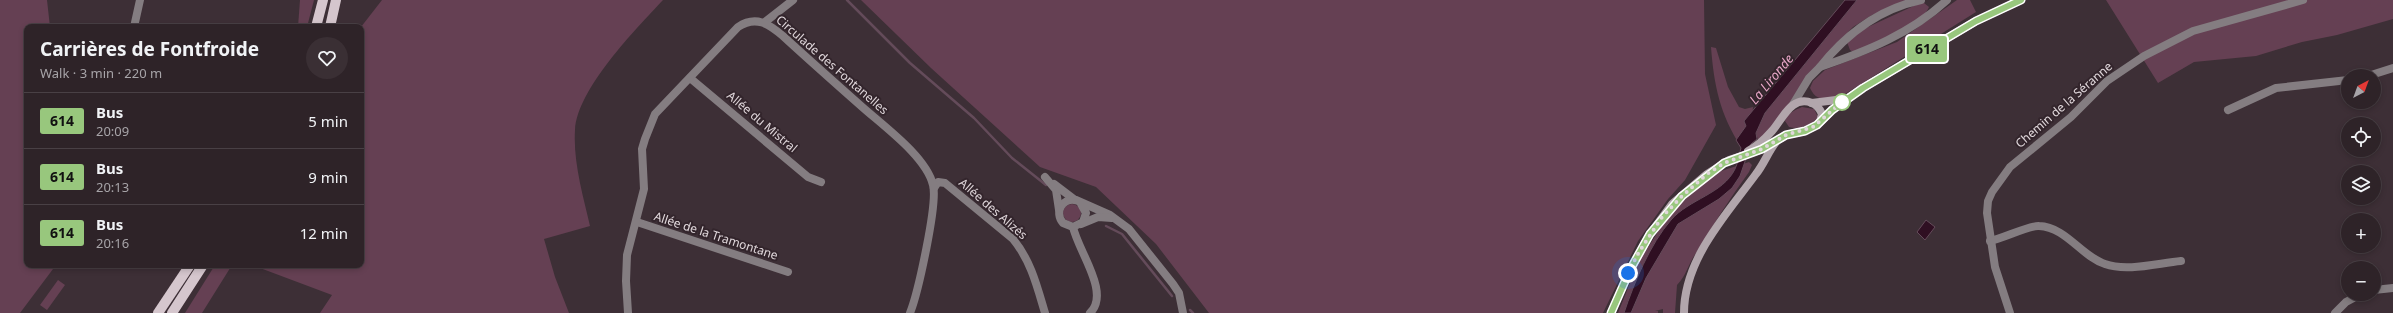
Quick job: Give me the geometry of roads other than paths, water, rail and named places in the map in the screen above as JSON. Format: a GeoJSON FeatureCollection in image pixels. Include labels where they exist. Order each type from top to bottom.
{"type":"FeatureCollection","features":[{"type":"Feature","properties":{"kind":"main road"},"geometry":{"type":"LineString","coordinates":[[317,24],[323,0]]}},
{"type":"Feature","properties":{"kind":"main road"},"geometry":{"type":"LineString","coordinates":[[331,24],[336,0]]}},
{"type":"Feature","properties":{"kind":"main road"},"geometry":{"type":"LineString","coordinates":[[158,313],[188,268]]}},
{"type":"Feature","properties":{"kind":"main road"},"geometry":{"type":"LineString","coordinates":[[172,313],[201,268]]}},
{"type":"Feature","properties":{"kind":"street"},"geometry":{"type":"LineString","coordinates":[[135,24],[140,0]]}},
{"type":"Feature","properties":{"kind":"street"},"geometry":{"type":"LineString","coordinates":[[765,22],[793,0]]}},
{"type":"Feature","properties":{"kind":"street"},"geometry":{"type":"LineString","coordinates":[[1752,151],[1772,131],[1792,106],[1813,74],[1841,42],[1856,29],[1883,14],[1921,0]]}},
{"type":"Feature","properties":{"kind":"street"},"geometry":{"type":"LineString","coordinates":[[1820,67],[1887,41],[1924,20],[1947,0]]}},
{"type":"Feature","properties":{"kind":"street"},"geometry":{"type":"LineString","coordinates":[[1611,313],[1639,252],[1662,217],[1704,177],[1734,159],[1752,151],[1762,149],[1786,135],[1805,131],[1820,122],[1847,98],[1976,21],[2021,0]]}},
{"type":"Feature","properties":{"kind":"street","name":"Chemin de la Séranne"},"geometry":{"type":"LineString","coordinates":[[2010,313],[1997,274],[1990,241],[1988,201],[2004,175],[2025,153],[2071,117],[2107,81],[2144,56],[2193,31],[2303,0]]}},
{"type":"Feature","properties":{"kind":"street","name":"Circulade des Fontanelles"},"geometry":{"type":"LineString","coordinates":[[628,313],[626,281],[628,255],[644,189],[642,149],[655,114],[738,27],[749,22],[765,22],[912,152],[929,176],[934,188]]}},
{"type":"Feature","properties":{"kind":"street"},"geometry":{"type":"LineString","coordinates":[[2381,72],[2393,68]]}},
{"type":"Feature","properties":{"kind":"street","name":"Allée du Mistral"},"geometry":{"type":"LineString","coordinates":[[690,78],[808,177],[821,182]]}},
{"type":"Feature","properties":{"kind":"street"},"geometry":{"type":"LineString","coordinates":[[2228,110],[2276,88],[2341,81]]}},
{"type":"Feature","properties":{"kind":"street"},"geometry":{"type":"LineString","coordinates":[[1805,87],[1810,102],[1820,111],[1820,122]]}},
{"type":"Feature","properties":{"kind":"street"},"geometry":{"type":"LineString","coordinates":[[1792,106],[1810,102],[1828,102],[1847,98]]}},
{"type":"Feature","properties":{"kind":"street"},"geometry":{"type":"LineString","coordinates":[[1782,118],[1785,129],[1797,133]]}},
{"type":"Feature","properties":{"kind":"street"},"geometry":{"type":"LineString","coordinates":[[1758,172],[1762,149],[1772,131]]}},
{"type":"Feature","properties":{"kind":"street"},"geometry":{"type":"LineString","coordinates":[[1684,313],[1684,294],[1693,267],[1716,228],[1758,172],[1777,140]]}},
{"type":"Feature","properties":{"kind":"street"},"geometry":{"type":"LineString","coordinates":[[1116,219],[1098,217],[1077,226],[1063,223],[1059,213],[1057,194],[1045,177],[1078,201],[1116,219],[1135,236],[1173,284],[1179,294],[1183,313]]}},
{"type":"Feature","properties":{"kind":"street","name":"Allée des Alizés"},"geometry":{"type":"LineString","coordinates":[[934,188],[938,182],[945,183],[1013,239],[1022,250],[1032,269],[1045,313]]}},
{"type":"Feature","properties":{"kind":"street"},"geometry":{"type":"LineString","coordinates":[[910,313],[915,298],[932,214],[934,188]]}},
{"type":"Feature","properties":{"kind":"street"},"geometry":{"type":"LineString","coordinates":[[1059,213],[1064,202],[1078,201]]}},
{"type":"Feature","properties":{"kind":"street"},"geometry":{"type":"LineString","coordinates":[[1078,201],[1086,213],[1077,226],[1077,242],[1098,293],[1097,304],[1090,313]]}},
{"type":"Feature","properties":{"kind":"street","name":"Allée de la Tramontane"},"geometry":{"type":"LineString","coordinates":[[637,222],[788,272]]}},
{"type":"Feature","properties":{"kind":"street"},"geometry":{"type":"LineString","coordinates":[[1990,241],[2003,239],[2038,225],[2056,230],[2096,260],[2112,266],[2181,261]]}},
{"type":"Feature","properties":{"kind":"street"},"geometry":{"type":"LineString","coordinates":[[2381,289],[2393,288]]}},
{"type":"Feature","properties":{"kind":"street"},"geometry":{"type":"LineString","coordinates":[[2335,313],[2348,301]]}},
{"type":"Feature","properties":{"kind":"waterway"},"geometry":{"type":"LineString","coordinates":[[847,0],[910,63],[974,118],[1012,158],[1046,185]]}},
{"type":"Feature","properties":{"kind":"waterway"},"geometry":{"type":"LineString","coordinates":[[1106,226],[1122,234],[1172,296]]}},
{"type":"Feature","properties":{"kind":"waterway"},"geometry":{"type":"LineString","coordinates":[[1190,310],[1193,313]]}},
{"type":"Feature","properties":{"kind":"water label","name":"La Lironde"},"geometry":{"type":"Point","coordinates":[1771,79]}}]}
